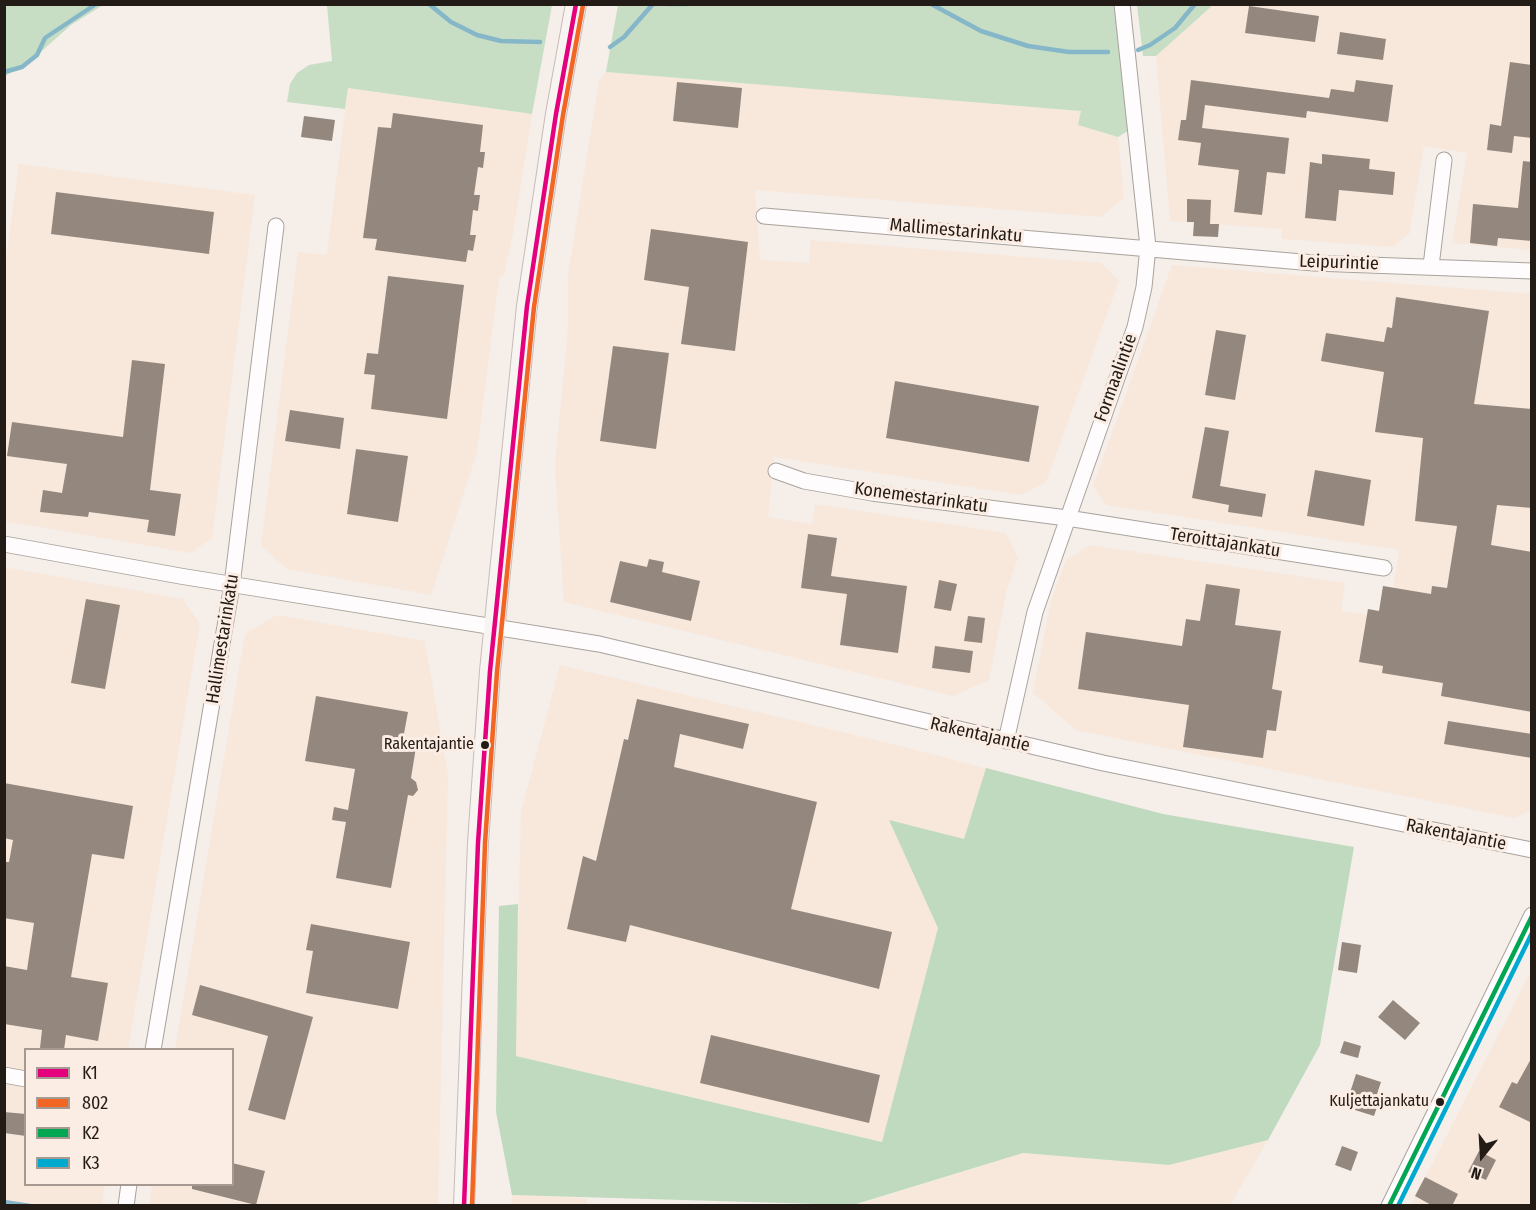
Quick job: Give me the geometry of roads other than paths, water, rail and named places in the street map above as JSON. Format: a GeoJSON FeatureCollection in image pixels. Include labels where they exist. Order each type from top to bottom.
{"type":"FeatureCollection","features":[{"type":"Feature","properties":{"kind":"main road"},"geometry":{"type":"LineString","coordinates":[[465,1206],[478,843],[494,628],[527,306],[556,114],[576,4]]}},
{"type":"Feature","properties":{"kind":"street","name":"Formaalintie"},"geometry":{"type":"LineString","coordinates":[[1006,741],[1035,612],[1135,327],[1144,286],[1148,247],[1122,4]]}},
{"type":"Feature","properties":{"kind":"street"},"geometry":{"type":"LineString","coordinates":[[1431,266],[1444,160]]}},
{"type":"Feature","properties":{"kind":"street","name":"Mallimestarinkatu"},"geometry":{"type":"LineString","coordinates":[[764,216],[1148,247]]}},
{"type":"Feature","properties":{"kind":"street","name":"Hallimestarinkatu"},"geometry":{"type":"LineString","coordinates":[[153,1048],[232,585],[276,226]]}},
{"type":"Feature","properties":{"kind":"street","name":"Leipurintie"},"geometry":{"type":"LineString","coordinates":[[1148,247],[1314,263],[1532,271]]}},
{"type":"Feature","properties":{"kind":"street","name":"Konemestarinkatu"},"geometry":{"type":"LineString","coordinates":[[776,471],[804,481],[872,493],[1067,518]]}},
{"type":"Feature","properties":{"kind":"street","name":"Teroittajankatu"},"geometry":{"type":"LineString","coordinates":[[1067,518],[1384,568]]}},
{"type":"Feature","properties":{"kind":"street","name":"Rakentajantie"},"geometry":{"type":"LineString","coordinates":[[4,544],[232,585],[599,644],[1103,764],[1532,850]]}},
{"type":"Feature","properties":{"kind":"street"},"geometry":{"type":"LineString","coordinates":[[1389,1206],[1532,915]]}},
{"type":"Feature","properties":{"kind":"street"},"geometry":{"type":"LineString","coordinates":[[4,1075],[24,1079]]}},
{"type":"Feature","properties":{"kind":"street"},"geometry":{"type":"LineString","coordinates":[[126,1206],[129,1186]]}},
{"type":"Feature","properties":{"kind":"waterway"},"geometry":{"type":"LineString","coordinates":[[4,72],[22,67],[37,55],[45,38],[96,4]]}},
{"type":"Feature","properties":{"kind":"waterway"},"geometry":{"type":"LineString","coordinates":[[429,4],[451,22],[477,35],[501,41],[540,42]]}},
{"type":"Feature","properties":{"kind":"waterway"},"geometry":{"type":"LineString","coordinates":[[610,47],[624,37],[653,4]]}},
{"type":"Feature","properties":{"kind":"waterway"},"geometry":{"type":"LineString","coordinates":[[666,4],[687,4]]}},
{"type":"Feature","properties":{"kind":"waterway"},"geometry":{"type":"LineString","coordinates":[[931,4],[981,31],[1028,46],[1069,52],[1108,52]]}},
{"type":"Feature","properties":{"kind":"waterway"},"geometry":{"type":"LineString","coordinates":[[1138,50],[1150,45],[1175,28],[1195,4]]}},
{"type":"Feature","properties":{"kind":"waterway"},"geometry":{"type":"LineString","coordinates":[[4,1202],[30,1206]]}},
{"type":"Feature","properties":{"kind":"place","name":"Rakentajantie"},"geometry":{"type":"Point","coordinates":[485,745]}},
{"type":"Feature","properties":{"kind":"place","name":"Kuljettajankatu"},"geometry":{"type":"Point","coordinates":[1440,1102]}}]}
